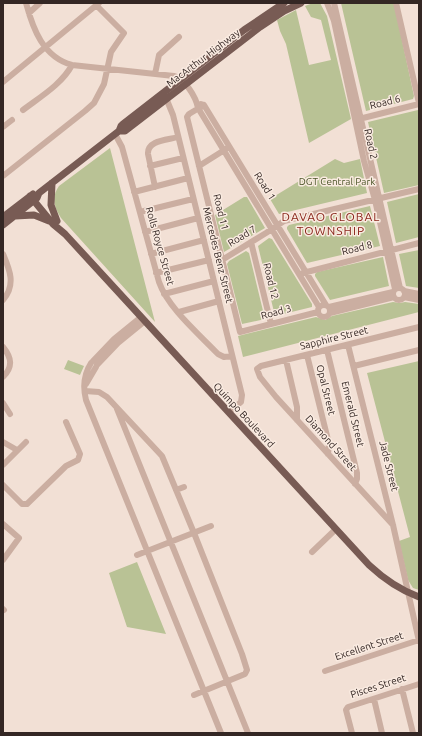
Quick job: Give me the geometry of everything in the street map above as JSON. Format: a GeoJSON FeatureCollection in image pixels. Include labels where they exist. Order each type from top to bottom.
{"type":"FeatureCollection","features":[{"type":"Feature","properties":{"kind":"main road","name":"MacArthur Highway"},"geometry":{"type":"LineString","coordinates":[[3,225],[52,183],[117,133],[121,126],[183,82],[284,3]]}},
{"type":"Feature","properties":{"kind":"main road","name":"MacArthur Highway"},"geometry":{"type":"LineString","coordinates":[[247,33],[299,3]]}},
{"type":"Feature","properties":{"kind":"main road","name":"MacArthur Highway"},"geometry":{"type":"LineString","coordinates":[[117,133],[125,131],[166,98],[183,82]]}},
{"type":"Feature","properties":{"kind":"main road"},"geometry":{"type":"LineString","coordinates":[[52,183],[51,205],[55,222]]}},
{"type":"Feature","properties":{"kind":"main road","name":"MacArthur Highway"},"geometry":{"type":"LineString","coordinates":[[3,217],[35,197]]}},
{"type":"Feature","properties":{"kind":"main road","name":"Quimpo Boulevard"},"geometry":{"type":"LineString","coordinates":[[35,197],[65,234],[378,573],[407,592],[419,597]]}},
{"type":"Feature","properties":{"kind":"main road"},"geometry":{"type":"LineString","coordinates":[[14,216],[34,215],[55,222]]}},
{"type":"Feature","properties":{"kind":"street"},"geometry":{"type":"LineString","coordinates":[[26,3],[34,30],[46,48],[59,60],[72,64],[107,69],[174,76],[183,82]]}},
{"type":"Feature","properties":{"kind":"street"},"geometry":{"type":"LineString","coordinates":[[29,13],[40,3]]}},
{"type":"Feature","properties":{"kind":"street","name":"Road 2"},"geometry":{"type":"LineString","coordinates":[[327,3],[334,21],[345,60]]}},
{"type":"Feature","properties":{"kind":"street","name":"Road 2"},"geometry":{"type":"LineString","coordinates":[[334,3],[367,160],[398,292]]}},
{"type":"Feature","properties":{"kind":"street"},"geometry":{"type":"LineString","coordinates":[[396,3],[419,103]]}},
{"type":"Feature","properties":{"kind":"street"},"geometry":{"type":"LineString","coordinates":[[3,82],[98,4],[124,33],[111,52],[104,84],[94,103],[3,176]]}},
{"type":"Feature","properties":{"kind":"street"},"geometry":{"type":"LineString","coordinates":[[155,74],[159,55],[179,37]]}},
{"type":"Feature","properties":{"kind":"street"},"geometry":{"type":"LineString","coordinates":[[23,110],[64,77],[72,64]]}},
{"type":"Feature","properties":{"kind":"street","name":"Road 1"},"geometry":{"type":"LineString","coordinates":[[183,82],[201,106],[324,309]]}},
{"type":"Feature","properties":{"kind":"street","name":"Mercedes Benz Street"},"geometry":{"type":"LineString","coordinates":[[166,98],[172,110],[242,397],[240,402],[228,412]]}},
{"type":"Feature","properties":{"kind":"street","name":"Road 6"},"geometry":{"type":"LineString","coordinates":[[358,119],[419,103]]}},
{"type":"Feature","properties":{"kind":"street","name":"Road 11"},"geometry":{"type":"LineString","coordinates":[[201,106],[187,117],[240,332]]}},
{"type":"Feature","properties":{"kind":"street"},"geometry":{"type":"LineString","coordinates":[[3,127],[12,120]]}},
{"type":"Feature","properties":{"kind":"street","name":"Rolls Royce Street"},"geometry":{"type":"LineString","coordinates":[[117,133],[122,146],[156,273],[164,294],[178,312],[218,354],[224,357],[232,356]]}},
{"type":"Feature","properties":{"kind":"street"},"geometry":{"type":"LineString","coordinates":[[155,186],[150,166],[148,151],[149,146],[178,137]]}},
{"type":"Feature","properties":{"kind":"street"},"geometry":{"type":"LineString","coordinates":[[199,166],[226,149]]}},
{"type":"Feature","properties":{"kind":"street"},"geometry":{"type":"LineString","coordinates":[[150,166],[183,158]]}},
{"type":"Feature","properties":{"kind":"street"},"geometry":{"type":"LineString","coordinates":[[134,192],[188,178]]}},
{"type":"Feature","properties":{"kind":"street","name":"Road 7"},"geometry":{"type":"LineString","coordinates":[[222,260],[288,219],[419,189]]}},
{"type":"Feature","properties":{"kind":"street"},"geometry":{"type":"LineString","coordinates":[[140,212],[194,199]]}},
{"type":"Feature","properties":{"kind":"street"},"geometry":{"type":"LineString","coordinates":[[145,232],[198,218]]}},
{"type":"Feature","properties":{"kind":"street"},"geometry":{"type":"LineString","coordinates":[[151,254],[204,240]]}},
{"type":"Feature","properties":{"kind":"street","name":"Road 12"},"geometry":{"type":"LineString","coordinates":[[251,242],[271,324]]}},
{"type":"Feature","properties":{"kind":"street","name":"Road 8"},"geometry":{"type":"LineString","coordinates":[[302,273],[419,243]]}},
{"type":"Feature","properties":{"kind":"street"},"geometry":{"type":"LineString","coordinates":[[3,254],[8,264],[12,280],[8,293],[3,300]]}},
{"type":"Feature","properties":{"kind":"street"},"geometry":{"type":"LineString","coordinates":[[156,273],[209,260]]}},
{"type":"Feature","properties":{"kind":"street"},"geometry":{"type":"LineString","coordinates":[[164,294],[214,281]]}},
{"type":"Feature","properties":{"kind":"street","name":"Road 3"},"geometry":{"type":"LineString","coordinates":[[240,332],[324,309],[398,292],[419,294]]}},
{"type":"Feature","properties":{"kind":"street","name":"Road 3"},"geometry":{"type":"LineString","coordinates":[[398,292],[419,300]]}},
{"type":"Feature","properties":{"kind":"street"},"geometry":{"type":"LineString","coordinates":[[178,312],[219,301]]}},
{"type":"Feature","properties":{"kind":"street"},"geometry":{"type":"LineString","coordinates":[[143,319],[121,332],[86,373],[86,400],[221,733]]}},
{"type":"Feature","properties":{"kind":"street","name":"Sapphire Street"},"geometry":{"type":"LineString","coordinates":[[257,371],[261,366],[419,327]]}},
{"type":"Feature","properties":{"kind":"street","name":"Jade Street"},"geometry":{"type":"LineString","coordinates":[[348,344],[393,525],[419,640]]}},
{"type":"Feature","properties":{"kind":"street"},"geometry":{"type":"LineString","coordinates":[[3,347],[8,354],[10,364],[9,371],[3,377]]}},
{"type":"Feature","properties":{"kind":"street","name":"Emerald Street"},"geometry":{"type":"LineString","coordinates":[[327,350],[357,473],[355,484]]}},
{"type":"Feature","properties":{"kind":"street"},"geometry":{"type":"LineString","coordinates":[[354,366],[419,350]]}},
{"type":"Feature","properties":{"kind":"street","name":"Opal Street"},"geometry":{"type":"LineString","coordinates":[[307,355],[329,444],[328,454]]}},
{"type":"Feature","properties":{"kind":"street"},"geometry":{"type":"LineString","coordinates":[[286,360],[297,407],[297,420]]}},
{"type":"Feature","properties":{"kind":"street","name":"Diamond Street"},"geometry":{"type":"LineString","coordinates":[[257,371],[260,377],[297,420],[393,525]]}},
{"type":"Feature","properties":{"kind":"street"},"geometry":{"type":"LineString","coordinates":[[85,389],[99,392],[107,397],[159,452],[194,533],[247,668],[247,672],[245,674],[228,682],[194,694]]}},
{"type":"Feature","properties":{"kind":"street"},"geometry":{"type":"LineString","coordinates":[[3,403],[10,414]]}},
{"type":"Feature","properties":{"kind":"street"},"geometry":{"type":"LineString","coordinates":[[116,405],[248,733]]}},
{"type":"Feature","properties":{"kind":"street"},"geometry":{"type":"LineString","coordinates":[[3,485],[20,502],[24,504],[30,502],[66,466],[79,459],[80,454],[66,422]]}},
{"type":"Feature","properties":{"kind":"street"},"geometry":{"type":"LineString","coordinates":[[3,442],[17,450]]}},
{"type":"Feature","properties":{"kind":"street"},"geometry":{"type":"LineString","coordinates":[[3,466],[26,442]]}},
{"type":"Feature","properties":{"kind":"street"},"geometry":{"type":"LineString","coordinates":[[176,490],[184,487]]}},
{"type":"Feature","properties":{"kind":"street"},"geometry":{"type":"LineString","coordinates":[[3,524],[19,538],[3,560]]}},
{"type":"Feature","properties":{"kind":"street"},"geometry":{"type":"LineString","coordinates":[[137,555],[211,526]]}},
{"type":"Feature","properties":{"kind":"street"},"geometry":{"type":"LineString","coordinates":[[312,552],[336,529]]}},
{"type":"Feature","properties":{"kind":"street","name":"Excellent Street"},"geometry":{"type":"LineString","coordinates":[[325,671],[419,640]]}},
{"type":"Feature","properties":{"kind":"street","name":"Pisces Street"},"geometry":{"type":"LineString","coordinates":[[352,733],[346,710],[350,706],[419,684]]}},
{"type":"Feature","properties":{"kind":"street"},"geometry":{"type":"LineString","coordinates":[[402,689],[413,733]]}},
{"type":"Feature","properties":{"kind":"street"},"geometry":{"type":"LineString","coordinates":[[374,699],[382,733]]}},
{"type":"Feature","properties":{"kind":"green space"},"geometry":{"type":"Polygon","coordinates":[[[313,3],[320,3],[327,16],[351,119],[309,143],[286,44],[277,20],[296,10],[309,65],[331,60],[321,20],[311,17],[305,6],[313,3]]]}},
{"type":"Feature","properties":{"kind":"green space"},"geometry":{"type":"Polygon","coordinates":[[[341,3],[394,3],[414,96],[413,99],[366,111],[341,3]]]}},
{"type":"Feature","properties":{"kind":"green space"},"geometry":{"type":"Polygon","coordinates":[[[418,110],[419,185],[384,193],[368,122],[418,110]]]}},
{"type":"Feature","properties":{"kind":"green space"},"geometry":{"type":"Polygon","coordinates":[[[110,148],[155,322],[61,218],[55,206],[54,198],[59,186],[110,148]]]}},
{"type":"Feature","properties":{"kind":"green space","name":"DGT Central Park"},"geometry":{"type":"Polygon","coordinates":[[[335,159],[344,163],[360,159],[367,193],[279,214],[270,199],[335,159]]]}},
{"type":"Feature","properties":{"kind":"green space"},"geometry":{"type":"Polygon","coordinates":[[[419,194],[419,237],[396,243],[387,202],[419,194]]]}},
{"type":"Feature","properties":{"kind":"green space"},"geometry":{"type":"Polygon","coordinates":[[[244,197],[247,197],[265,228],[224,252],[215,215],[244,197]]]}},
{"type":"Feature","properties":{"kind":"green space"},"geometry":{"type":"Polygon","coordinates":[[[370,206],[380,246],[307,263],[287,229],[289,225],[370,206]]]}},
{"type":"Feature","properties":{"kind":"green space"},"geometry":{"type":"Polygon","coordinates":[[[269,238],[272,239],[312,304],[312,307],[275,316],[258,246],[269,238]]]}},
{"type":"Feature","properties":{"kind":"green space"},"geometry":{"type":"Polygon","coordinates":[[[419,250],[419,288],[406,286],[399,254],[419,250]]]}},
{"type":"Feature","properties":{"kind":"green space"},"geometry":{"type":"Polygon","coordinates":[[[246,251],[249,253],[265,319],[242,324],[227,264],[229,261],[246,251]]]}},
{"type":"Feature","properties":{"kind":"green space"},"geometry":{"type":"Polygon","coordinates":[[[383,257],[389,286],[330,300],[315,276],[317,272],[383,257]]]}},
{"type":"Feature","properties":{"kind":"green space"},"geometry":{"type":"Polygon","coordinates":[[[393,302],[419,304],[419,312],[243,357],[238,336],[316,317],[325,320],[332,316],[393,302]]]}},
{"type":"Feature","properties":{"kind":"green space"},"geometry":{"type":"Polygon","coordinates":[[[68,360],[84,366],[80,375],[64,369],[68,360]]]}},
{"type":"Feature","properties":{"kind":"green space"},"geometry":{"type":"Polygon","coordinates":[[[419,361],[419,590],[413,588],[408,580],[399,541],[410,537],[367,373],[419,361]]]}},
{"type":"Feature","properties":{"kind":"green space"},"geometry":{"type":"Polygon","coordinates":[[[137,562],[166,634],[127,627],[109,573],[137,562]]]}},
{"type":"Feature","properties":{"kind":"district","name":"DAVAO GLOBAL TOWNSHIP"},"geometry":{"type":"Point","coordinates":[331,223]}}]}
